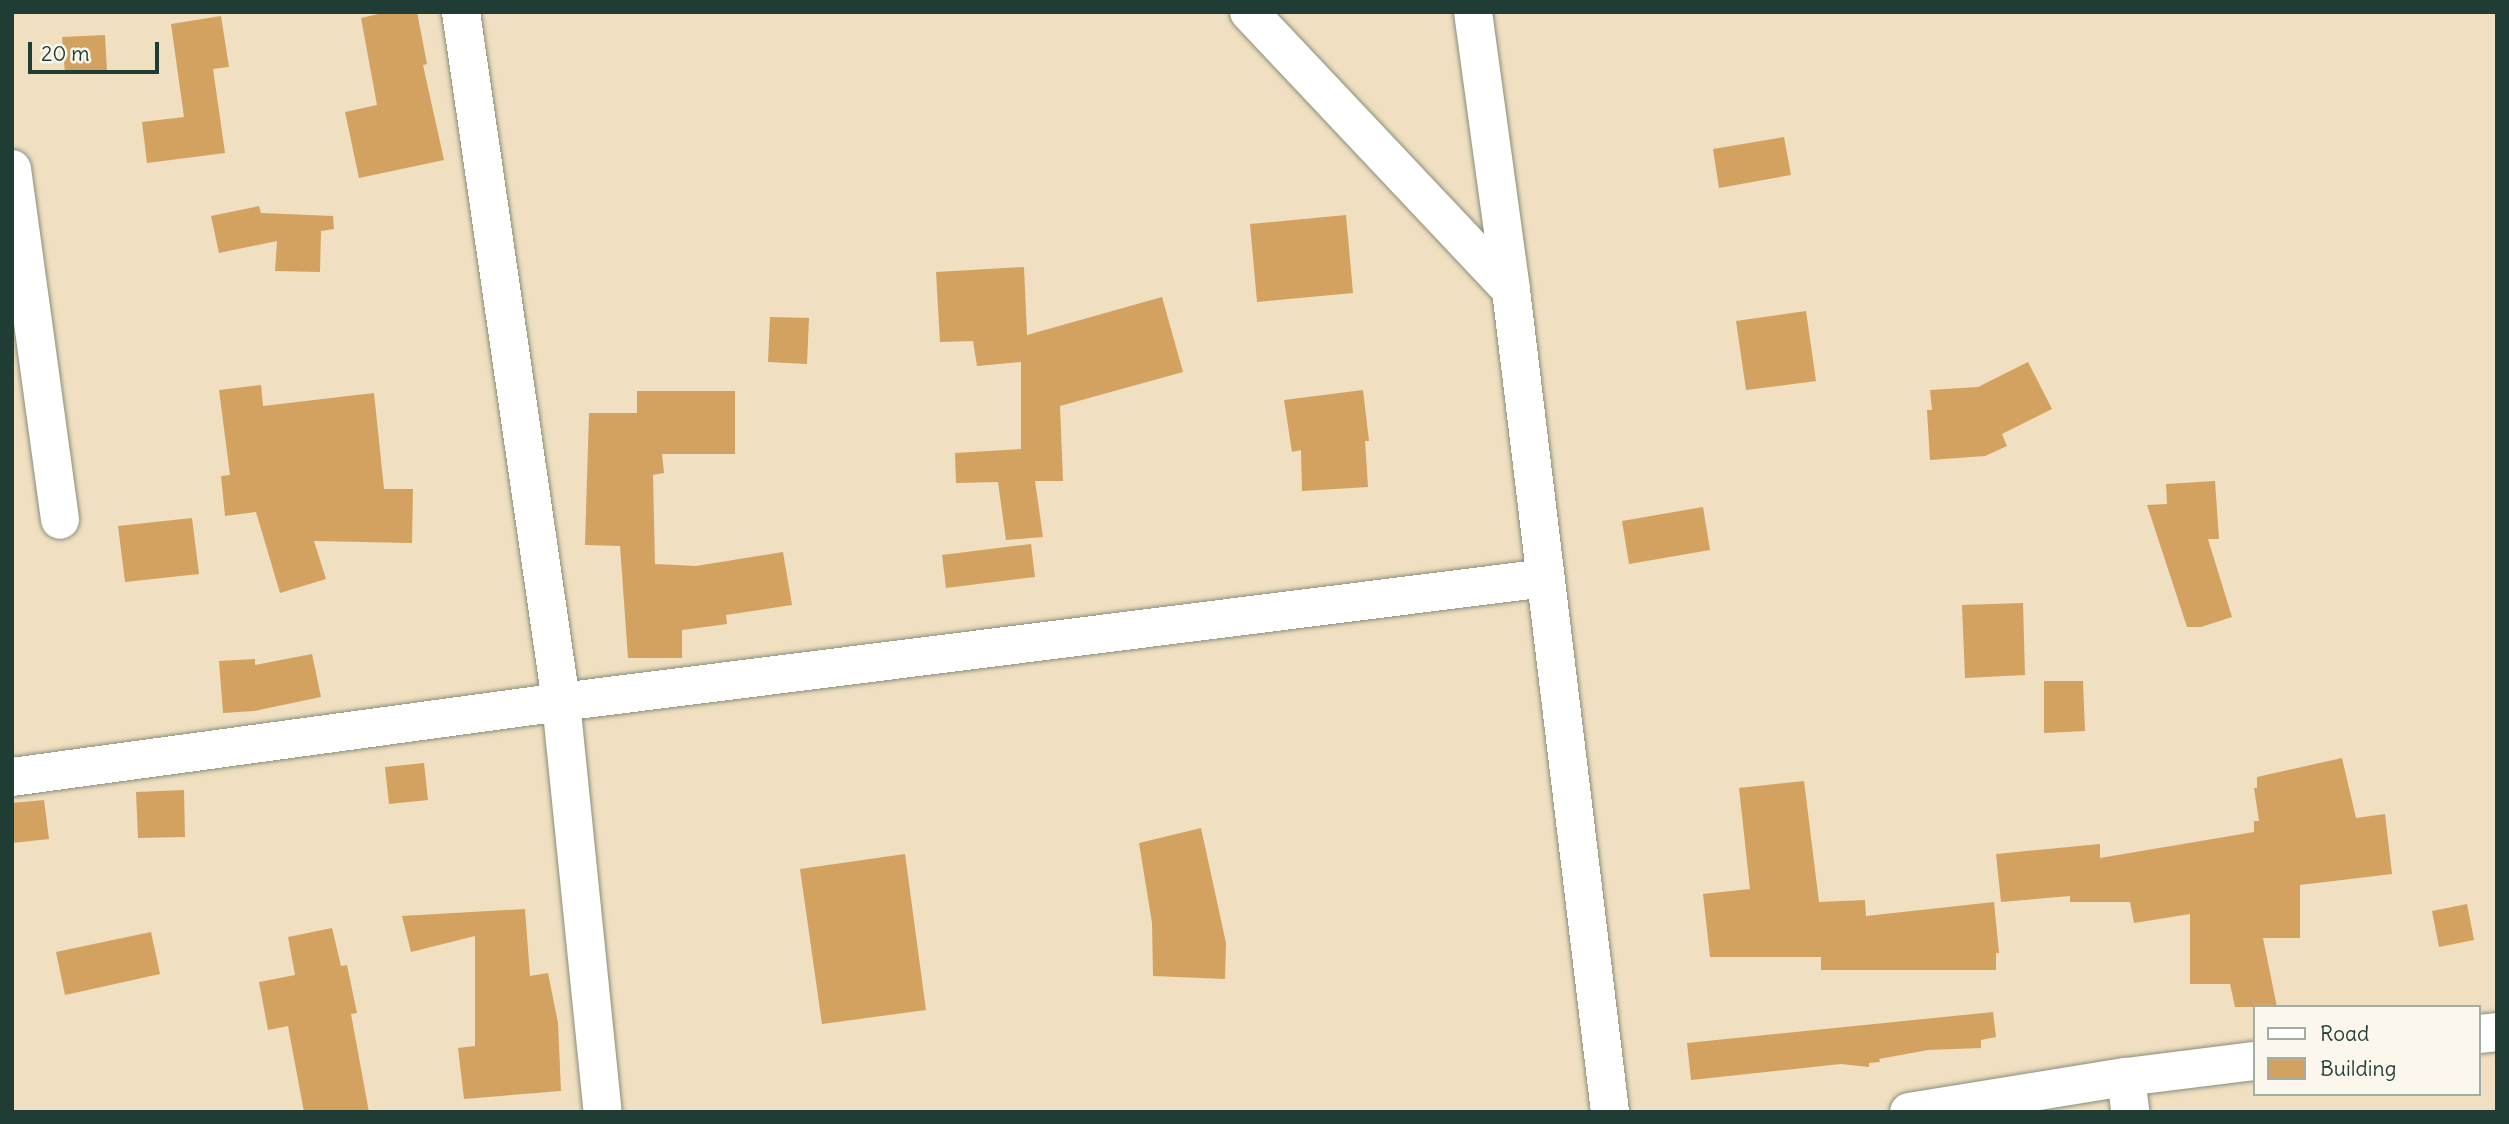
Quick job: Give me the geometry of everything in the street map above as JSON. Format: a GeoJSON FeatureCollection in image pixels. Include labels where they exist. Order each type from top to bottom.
{"type":"FeatureCollection","features":[{"type":"Feature","properties":{"kind":"street"},"geometry":{"type":"LineString","coordinates":[[461,12],[561,702],[603,1112]]}},
{"type":"Feature","properties":{"kind":"street"},"geometry":{"type":"LineString","coordinates":[[1249,12],[1511,290]]}},
{"type":"Feature","properties":{"kind":"street"},"geometry":{"type":"LineString","coordinates":[[1472,12],[1511,290],[1610,1112]]}},
{"type":"Feature","properties":{"kind":"street"},"geometry":{"type":"LineString","coordinates":[[12,169],[60,520]]}},
{"type":"Feature","properties":{"kind":"street"},"geometry":{"type":"LineString","coordinates":[[12,777],[561,702],[1545,578]]}},
{"type":"Feature","properties":{"kind":"street"},"geometry":{"type":"LineString","coordinates":[[1909,1112],[2128,1094],[2254,1061]]}},
{"type":"Feature","properties":{"kind":"building"},"geometry":{"type":"Polygon","coordinates":[[[387,12],[417,12],[427,64],[423,65],[444,160],[359,178],[345,112],[377,105],[361,18],[387,12]]]}},
{"type":"Feature","properties":{"kind":"building"},"geometry":{"type":"Polygon","coordinates":[[[221,16],[229,67],[213,69],[225,153],[147,163],[142,122],[184,117],[171,24],[221,16]]]}},
{"type":"Feature","properties":{"kind":"building"},"geometry":{"type":"Polygon","coordinates":[[[105,35],[107,71],[65,74],[62,37],[105,35]]]}},
{"type":"Feature","properties":{"kind":"building"},"geometry":{"type":"Polygon","coordinates":[[[1784,137],[1791,175],[1719,188],[1713,149],[1784,137]]]}},
{"type":"Feature","properties":{"kind":"building"},"geometry":{"type":"Polygon","coordinates":[[[259,206],[261,213],[333,216],[334,229],[321,231],[320,272],[275,271],[277,241],[219,253],[211,216],[259,206]]]}},
{"type":"Feature","properties":{"kind":"building"},"geometry":{"type":"Polygon","coordinates":[[[1346,215],[1353,293],[1257,302],[1250,224],[1346,215]]]}},
{"type":"Feature","properties":{"kind":"building"},"geometry":{"type":"Polygon","coordinates":[[[1024,267],[1027,335],[1162,297],[1183,372],[1060,406],[1063,481],[1035,481],[1043,537],[1006,540],[998,482],[956,483],[955,453],[1021,449],[1021,362],[977,366],[973,341],[940,342],[936,272],[1024,267]]]}},
{"type":"Feature","properties":{"kind":"building"},"geometry":{"type":"Polygon","coordinates":[[[1806,311],[1816,381],[1746,390],[1736,321],[1806,311]]]}},
{"type":"Feature","properties":{"kind":"building"},"geometry":{"type":"Polygon","coordinates":[[[770,317],[809,318],[807,364],[768,362],[770,317]]]}},
{"type":"Feature","properties":{"kind":"building"},"geometry":{"type":"Polygon","coordinates":[[[2028,362],[2052,409],[2002,434],[2007,446],[1985,456],[1930,460],[1927,410],[1932,410],[1930,390],[1978,387],[2028,362]]]}},
{"type":"Feature","properties":{"kind":"building"},"geometry":{"type":"Polygon","coordinates":[[[261,385],[263,406],[374,393],[384,489],[413,489],[412,543],[314,541],[326,579],[280,593],[256,512],[225,516],[221,476],[230,475],[219,390],[261,385]]]}},
{"type":"Feature","properties":{"kind":"building"},"geometry":{"type":"Polygon","coordinates":[[[1363,390],[1369,441],[1365,441],[1368,487],[1302,491],[1301,450],[1292,452],[1284,400],[1363,390]]]}},
{"type":"Feature","properties":{"kind":"building"},"geometry":{"type":"Polygon","coordinates":[[[637,391],[735,391],[735,454],[662,454],[664,473],[653,475],[655,564],[696,566],[783,552],[792,605],[726,615],[727,624],[682,630],[682,658],[628,658],[620,546],[585,545],[589,413],[637,413],[637,391]]]}},
{"type":"Feature","properties":{"kind":"building"},"geometry":{"type":"Polygon","coordinates":[[[2215,481],[2219,539],[2208,539],[2232,617],[2201,627],[2187,627],[2147,505],[2167,504],[2166,484],[2215,481]]]}},
{"type":"Feature","properties":{"kind":"building"},"geometry":{"type":"Polygon","coordinates":[[[1703,507],[1710,550],[1629,564],[1622,521],[1703,507]]]}},
{"type":"Feature","properties":{"kind":"building"},"geometry":{"type":"Polygon","coordinates":[[[192,518],[199,574],[125,582],[118,526],[192,518]]]}},
{"type":"Feature","properties":{"kind":"building"},"geometry":{"type":"Polygon","coordinates":[[[1031,544],[1035,577],[946,588],[942,555],[1031,544]]]}},
{"type":"Feature","properties":{"kind":"building"},"geometry":{"type":"Polygon","coordinates":[[[2023,603],[2025,675],[1965,678],[1962,605],[2023,603]]]}},
{"type":"Feature","properties":{"kind":"building"},"geometry":{"type":"Polygon","coordinates":[[[312,654],[321,697],[254,711],[223,713],[219,661],[255,659],[255,665],[312,654]]]}},
{"type":"Feature","properties":{"kind":"building"},"geometry":{"type":"Polygon","coordinates":[[[2044,681],[2083,681],[2085,731],[2044,733],[2044,681]]]}},
{"type":"Feature","properties":{"kind":"building"},"geometry":{"type":"Polygon","coordinates":[[[2342,758],[2356,818],[2385,814],[2392,874],[2300,885],[2300,938],[2263,938],[2277,1005],[2235,1007],[2230,984],[2190,984],[2190,914],[2134,923],[2130,902],[2070,902],[2070,896],[2001,902],[1996,854],[2100,844],[2100,858],[2254,832],[2254,821],[2259,821],[2254,788],[2257,788],[2257,777],[2342,758]]]}},
{"type":"Feature","properties":{"kind":"building"},"geometry":{"type":"Polygon","coordinates":[[[424,763],[428,800],[389,804],[385,767],[424,763]]]}},
{"type":"Feature","properties":{"kind":"building"},"geometry":{"type":"Polygon","coordinates":[[[1804,781],[1819,902],[1865,900],[1866,916],[1994,902],[1999,953],[1996,953],[1996,970],[1821,970],[1821,957],[1710,957],[1703,894],[1750,889],[1739,788],[1804,781]]]}},
{"type":"Feature","properties":{"kind":"building"},"geometry":{"type":"Polygon","coordinates":[[[184,790],[185,837],[138,838],[136,792],[184,790]]]}},
{"type":"Feature","properties":{"kind":"building"},"geometry":{"type":"Polygon","coordinates":[[[44,800],[49,839],[12,843],[12,803],[44,800]]]}},
{"type":"Feature","properties":{"kind":"building"},"geometry":{"type":"Polygon","coordinates":[[[1201,828],[1226,943],[1225,979],[1153,976],[1152,923],[1139,843],[1201,828]]]}},
{"type":"Feature","properties":{"kind":"building"},"geometry":{"type":"Polygon","coordinates":[[[905,854],[926,1010],[822,1024],[800,869],[905,854]]]}},
{"type":"Feature","properties":{"kind":"building"},"geometry":{"type":"Polygon","coordinates":[[[2467,904],[2474,940],[2439,947],[2432,911],[2467,904]]]}},
{"type":"Feature","properties":{"kind":"building"},"geometry":{"type":"Polygon","coordinates":[[[525,909],[530,976],[548,973],[558,1023],[561,1091],[464,1099],[458,1048],[475,1046],[475,936],[411,952],[402,916],[525,909]]]}},
{"type":"Feature","properties":{"kind":"building"},"geometry":{"type":"Polygon","coordinates":[[[332,928],[341,966],[347,965],[357,1013],[351,1014],[369,1112],[304,1112],[288,1026],[268,1030],[259,982],[295,975],[288,937],[332,928]]]}},
{"type":"Feature","properties":{"kind":"building"},"geometry":{"type":"Polygon","coordinates":[[[151,932],[160,974],[65,995],[56,952],[151,932]]]}},
{"type":"Feature","properties":{"kind":"building"},"geometry":{"type":"Polygon","coordinates":[[[1993,1012],[1996,1037],[1981,1040],[1981,1048],[1928,1050],[1879,1059],[1880,1062],[1869,1063],[1869,1067],[1841,1064],[1691,1080],[1687,1043],[1993,1012]]]}}]}
